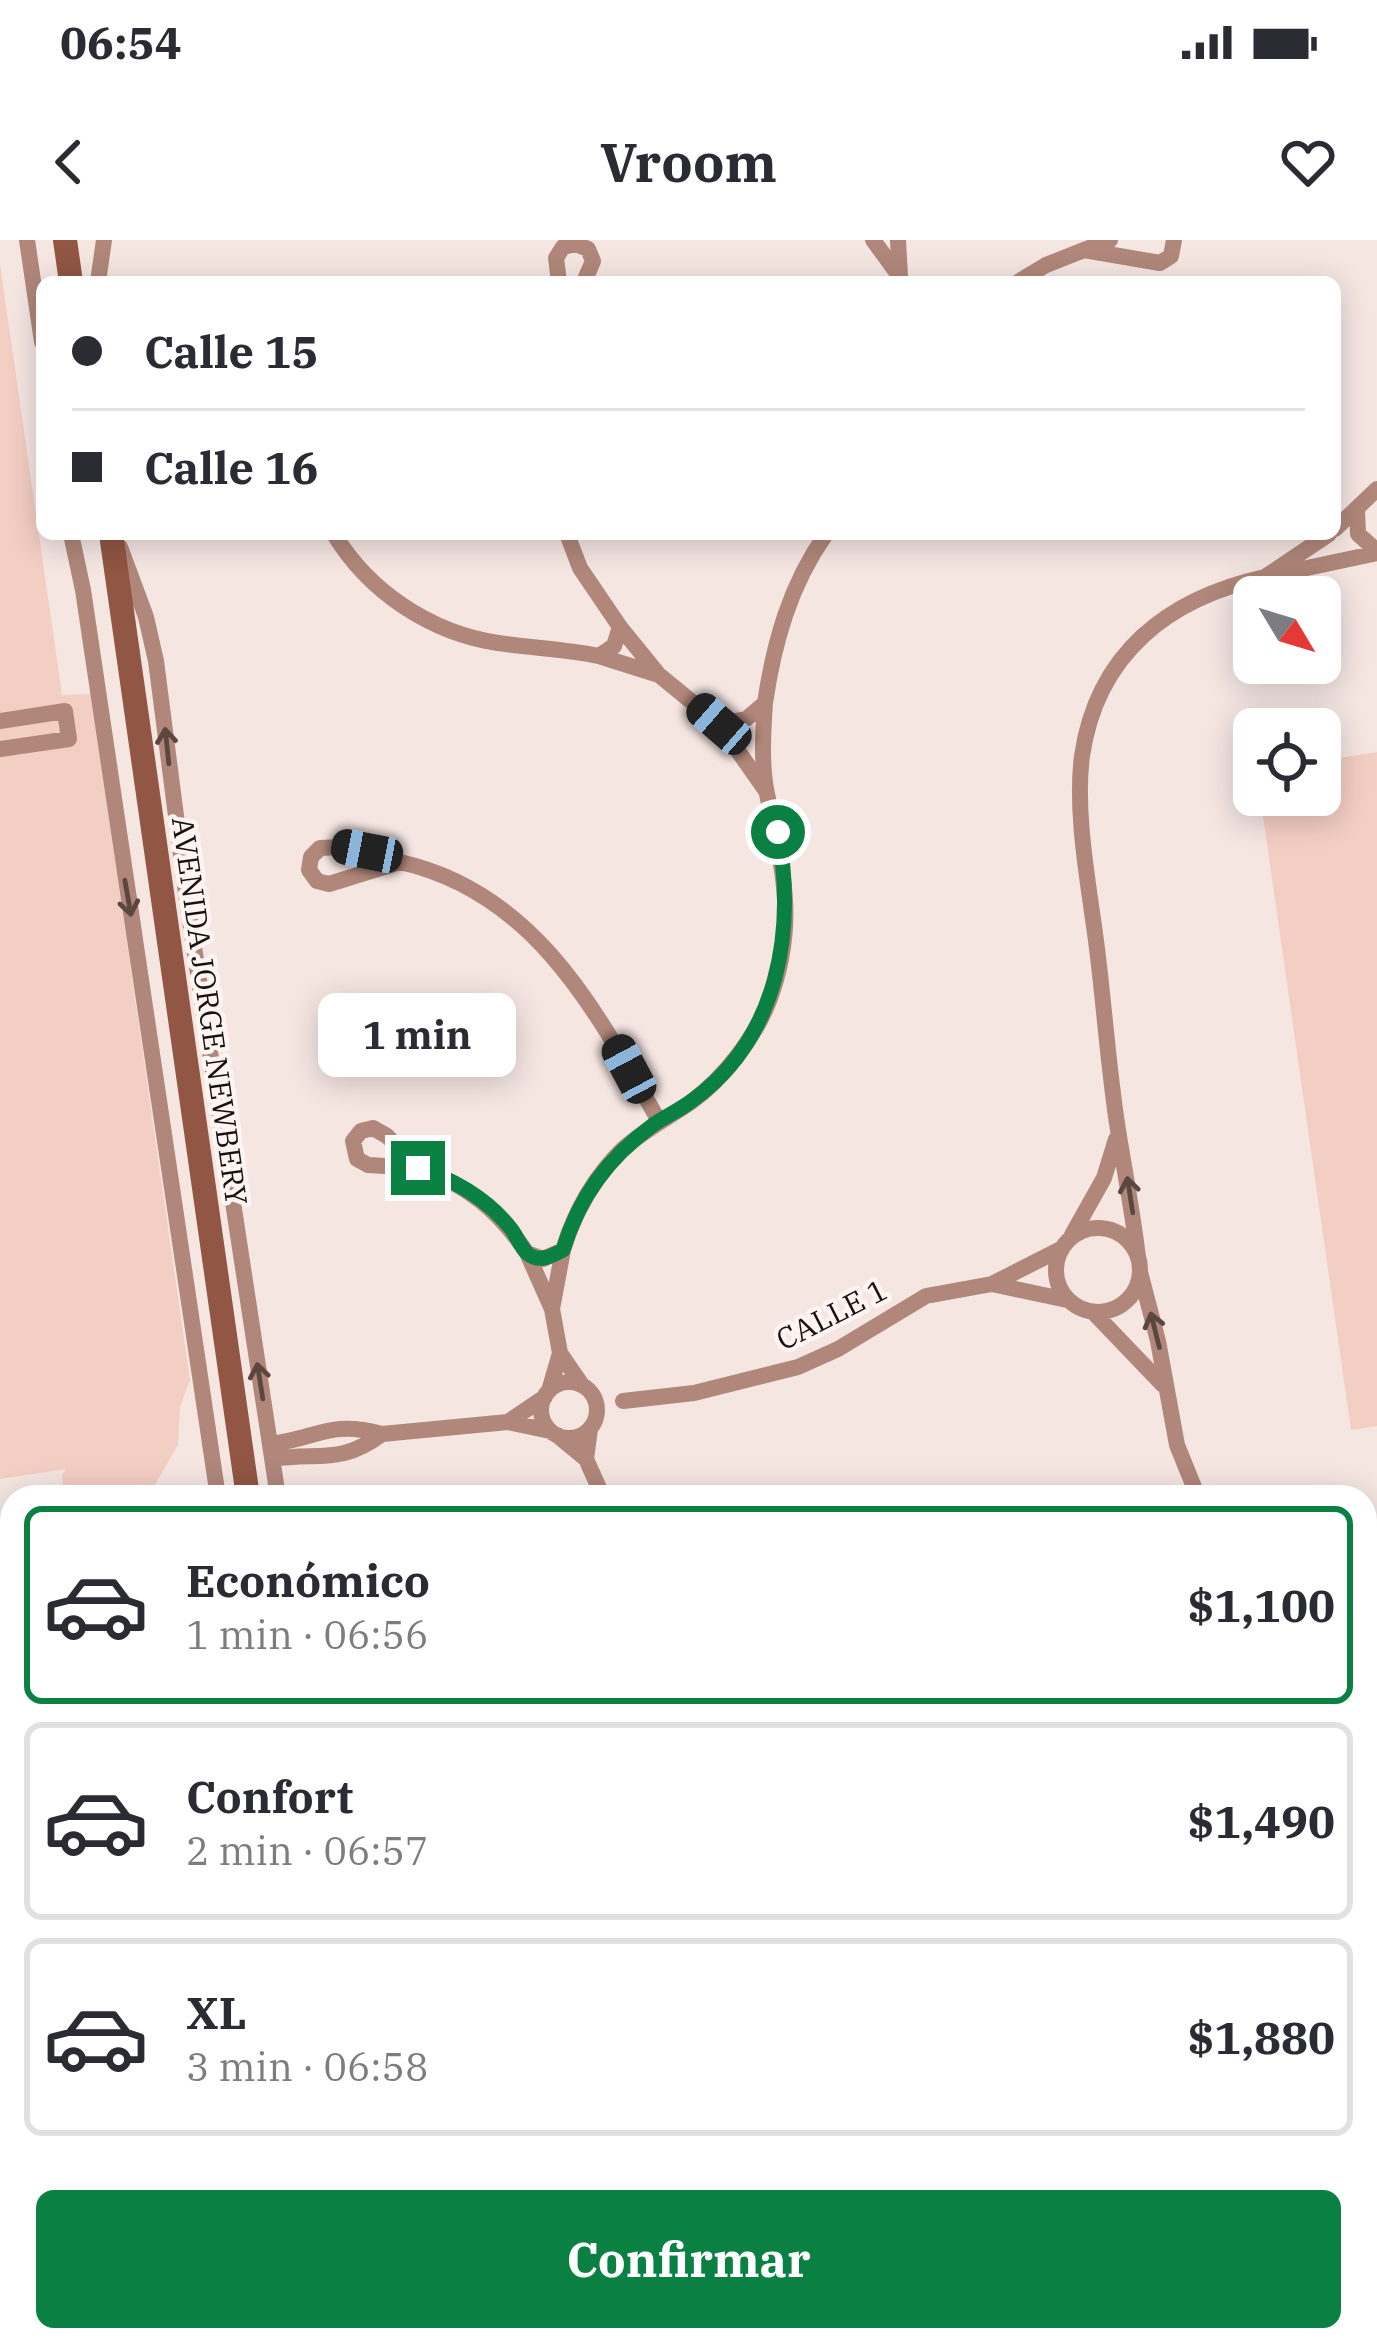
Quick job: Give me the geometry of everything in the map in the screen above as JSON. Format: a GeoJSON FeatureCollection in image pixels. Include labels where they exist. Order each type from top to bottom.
{"type":"FeatureCollection","features":[{"type":"Feature","properties":{"kind":"main road"},"geometry":{"type":"LineString","coordinates":[[65,240],[70,276]]}},
{"type":"Feature","properties":{"kind":"main road","name":"AVENIDA JORGE NEWBERY"},"geometry":{"type":"LineString","coordinates":[[115,540],[246,1485]]}},
{"type":"Feature","properties":{"kind":"street"},"geometry":{"type":"LineString","coordinates":[[27,240],[36,301]]}},
{"type":"Feature","properties":{"kind":"street"},"geometry":{"type":"LineString","coordinates":[[99,276],[104,240]]}},
{"type":"Feature","properties":{"kind":"street"},"geometry":{"type":"LineString","coordinates":[[872,240],[899,276]]}},
{"type":"Feature","properties":{"kind":"street"},"geometry":{"type":"LineString","coordinates":[[898,240],[901,276]]}},
{"type":"Feature","properties":{"kind":"street"},"geometry":{"type":"LineString","coordinates":[[1028,276],[1110,240]]}},
{"type":"Feature","properties":{"kind":"street"},"geometry":{"type":"LineString","coordinates":[[1084,250],[1160,263],[1171,256],[1174,240]]}},
{"type":"Feature","properties":{"kind":"street"},"geometry":{"type":"LineString","coordinates":[[558,276],[556,258],[563,247],[576,244],[588,249],[593,261],[587,276]]}},
{"type":"Feature","properties":{"kind":"street"},"geometry":{"type":"LineString","coordinates":[[1341,525],[1377,489]]}},
{"type":"Feature","properties":{"kind":"street"},"geometry":{"type":"LineString","coordinates":[[1357,512],[1358,534],[1377,552]]}},
{"type":"Feature","properties":{"kind":"street"},"geometry":{"type":"LineString","coordinates":[[71,540],[151,1031],[216,1485]]}},
{"type":"Feature","properties":{"kind":"street"},"geometry":{"type":"LineString","coordinates":[[116,540],[146,616],[156,662],[187,901],[276,1485]]}},
{"type":"Feature","properties":{"kind":"street"},"geometry":{"type":"LineString","coordinates":[[339,540],[375,584],[442,627],[492,642],[599,656],[659,675]]}},
{"type":"Feature","properties":{"kind":"street"},"geometry":{"type":"LineString","coordinates":[[569,540],[580,568],[620,628],[659,675],[719,724],[766,791]]}},
{"type":"Feature","properties":{"kind":"street"},"geometry":{"type":"LineString","coordinates":[[552,1309],[572,1220],[593,1183],[622,1150],[692,1101],[727,1069],[758,1023],[773,989],[788,894],[766,791],[766,703],[788,604],[823,540]]}},
{"type":"Feature","properties":{"kind":"street"},"geometry":{"type":"LineString","coordinates":[[1266,576],[1320,540]]}},
{"type":"Feature","properties":{"kind":"street"},"geometry":{"type":"LineString","coordinates":[[1269,576],[1377,552]]}},
{"type":"Feature","properties":{"kind":"street"},"geometry":{"type":"LineString","coordinates":[[1193,1485],[1177,1445],[1139,1264],[1118,1132],[1080,800],[1082,756],[1105,685],[1149,627],[1173,610],[1233,584]]}},
{"type":"Feature","properties":{"kind":"street"},"geometry":{"type":"LineString","coordinates":[[599,656],[614,646],[620,628]]}},
{"type":"Feature","properties":{"kind":"street"},"geometry":{"type":"LineString","coordinates":[[719,724],[746,719],[766,703]]}},
{"type":"Feature","properties":{"kind":"street"},"geometry":{"type":"LineString","coordinates":[[0,721],[65,711],[69,739],[0,749]]}},
{"type":"Feature","properties":{"kind":"street"},"geometry":{"type":"LineString","coordinates":[[66,726],[101,722]]}},
{"type":"Feature","properties":{"kind":"street"},"geometry":{"type":"LineString","coordinates":[[400,862],[329,884],[317,880],[310,870],[311,857],[327,847],[367,851],[431,871],[477,892],[545,946],[599,1015],[658,1121]]}},
{"type":"Feature","properties":{"kind":"street"},"geometry":{"type":"LineString","coordinates":[[1068,1301],[1056,1276],[1065,1244],[1104,1178],[1118,1132]]}},
{"type":"Feature","properties":{"kind":"street"},"geometry":{"type":"LineString","coordinates":[[418,1168],[482,1199],[527,1253],[552,1309],[560,1353],[597,1409],[586,1460]]}},
{"type":"Feature","properties":{"kind":"street"},"geometry":{"type":"LineString","coordinates":[[992,1284],[1095,1228],[1109,1229],[1122,1235],[1139,1264],[1138,1285],[1120,1306],[1093,1312]]}},
{"type":"Feature","properties":{"kind":"street"},"geometry":{"type":"LineString","coordinates":[[527,1253],[543,1258],[563,1250]]}},
{"type":"Feature","properties":{"kind":"street"},"geometry":{"type":"LineString","coordinates":[[992,1284],[1068,1301],[1093,1312],[1166,1389]]}},
{"type":"Feature","properties":{"kind":"street","name":"CALLE 1"},"geometry":{"type":"LineString","coordinates":[[623,1401],[694,1394],[798,1367],[838,1349],[926,1296],[992,1284]]}},
{"type":"Feature","properties":{"kind":"street"},"geometry":{"type":"LineString","coordinates":[[560,1353],[543,1418],[586,1460],[597,1485]]}},
{"type":"Feature","properties":{"kind":"street"},"geometry":{"type":"LineString","coordinates":[[508,1422],[561,1383],[623,1401]]}},
{"type":"Feature","properties":{"kind":"street"},"geometry":{"type":"LineString","coordinates":[[307,1447],[323,1428],[346,1427],[382,1434],[508,1422],[578,1437],[623,1401]]}},
{"type":"Feature","properties":{"kind":"street"},"geometry":{"type":"LineString","coordinates":[[271,1451],[307,1447],[328,1457],[348,1455],[382,1434]]}},
{"type":"Feature","properties":{"kind":"shaded area"},"geometry":{"type":"Polygon","coordinates":[[[0,264],[36,540],[40,540],[62,695],[91,694],[190,1380],[180,1407],[178,1445],[155,1485],[63,1485],[66,1469],[0,1479],[0,264]]]}},
{"type":"Feature","properties":{"kind":"shaded area"},"geometry":{"type":"Polygon","coordinates":[[[1377,752],[1377,1426],[1351,1430],[1263,816],[1341,816],[1341,758],[1377,752]]]}},
{"type":"Feature","properties":{"kind":"route"},"geometry":{"type":"LineString","coordinates":[[418,1168],[482,1199],[535,1258],[563,1250],[572,1220],[593,1183],[622,1150],[692,1101],[727,1069],[768,1005],[784,942],[788,894],[778,832]]}}]}
